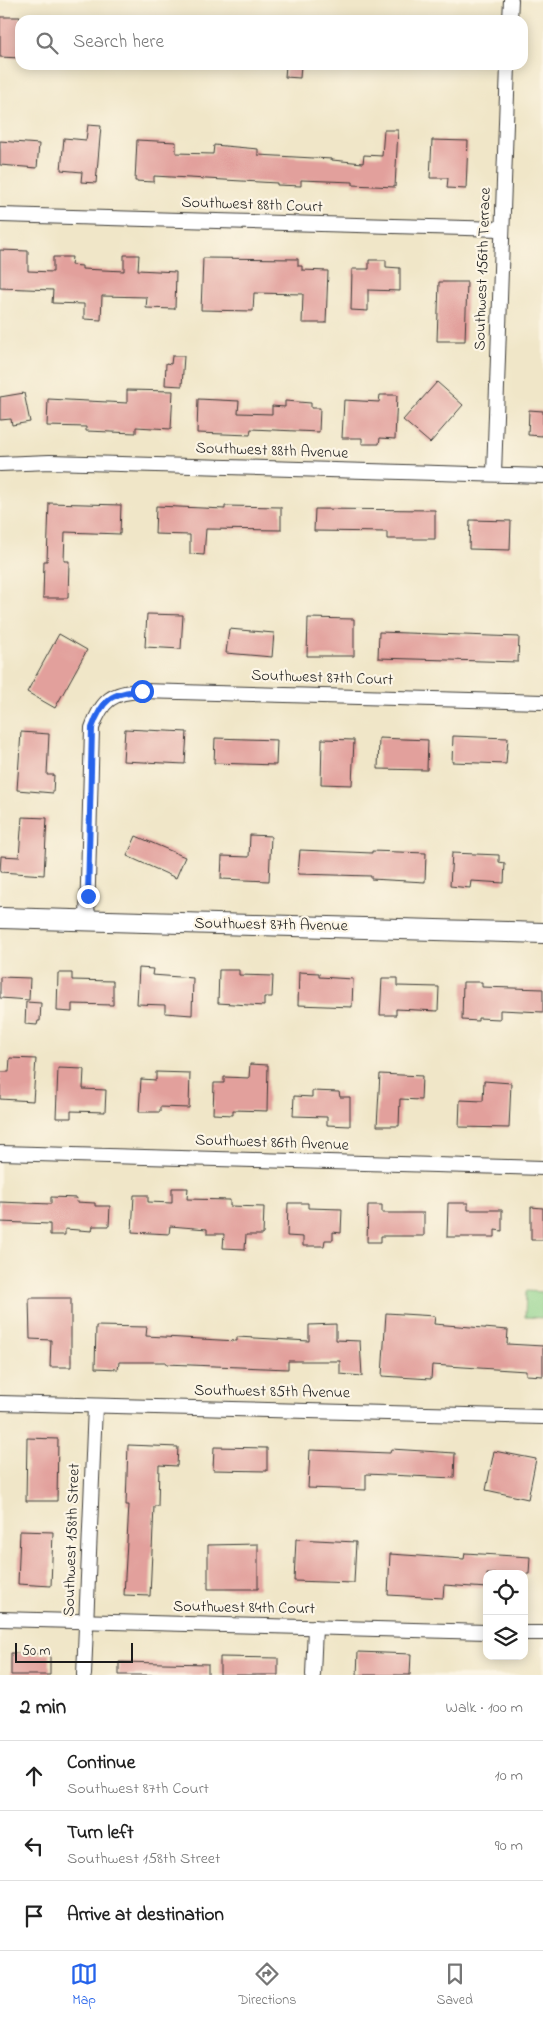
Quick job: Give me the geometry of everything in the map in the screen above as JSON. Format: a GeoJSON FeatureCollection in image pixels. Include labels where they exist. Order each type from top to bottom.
{"type":"FeatureCollection","features":[{"type":"Feature","properties":{"kind":"street"},"geometry":{"type":"LineString","coordinates":[[510,15],[511,0]]}},
{"type":"Feature","properties":{"kind":"street","name":"Southwest 156th Terrace"},"geometry":{"type":"LineString","coordinates":[[494,474],[508,70]]}},
{"type":"Feature","properties":{"kind":"street","name":"Southwest 88th Court"},"geometry":{"type":"LineString","coordinates":[[0,215],[502,229]]}},
{"type":"Feature","properties":{"kind":"street","name":"Southwest 88th Avenue"},"geometry":{"type":"LineString","coordinates":[[0,464],[50,462],[543,476]]}},
{"type":"Feature","properties":{"kind":"street","name":"Southwest 87th Court"},"geometry":{"type":"LineString","coordinates":[[87,921],[91,738],[96,715],[103,704],[117,694],[142,691],[543,702]]}},
{"type":"Feature","properties":{"kind":"street","name":"Southwest 87th Avenue"},"geometry":{"type":"LineString","coordinates":[[0,918],[543,933]]}},
{"type":"Feature","properties":{"kind":"street","name":"Southwest 86th Avenue"},"geometry":{"type":"LineString","coordinates":[[0,1153],[543,1168]]}},
{"type":"Feature","properties":{"kind":"street","name":"Southwest 85th Avenue"},"geometry":{"type":"LineString","coordinates":[[0,1404],[543,1416]]}},
{"type":"Feature","properties":{"kind":"street","name":"Southwest 158th Street"},"geometry":{"type":"LineString","coordinates":[[84,1675],[94,1406]]}},
{"type":"Feature","properties":{"kind":"street","name":"Southwest 84th Court"},"geometry":{"type":"LineString","coordinates":[[0,1619],[483,1632]]}},
{"type":"Feature","properties":{"kind":"street"},"geometry":{"type":"LineString","coordinates":[[313,1675],[315,1627]]}},
{"type":"Feature","properties":{"kind":"street"},"geometry":{"type":"LineString","coordinates":[[528,1633],[543,1633]]}},
{"type":"Feature","properties":{"kind":"green space"},"geometry":{"type":"Polygon","coordinates":[[[526,1291],[543,1292],[543,1318],[525,1317],[526,1291]]]}},
{"type":"Feature","properties":{"kind":"building"},"geometry":{"type":"Polygon","coordinates":[[[0,17],[15,17],[15,58],[0,57],[0,17]]]}},
{"type":"Feature","properties":{"kind":"building"},"geometry":{"type":"Polygon","coordinates":[[[286,70],[301,70],[300,78],[285,77],[286,70]]]}},
{"type":"Feature","properties":{"kind":"building"},"geometry":{"type":"Polygon","coordinates":[[[88,125],[101,126],[96,183],[81,182],[82,172],[61,170],[64,138],[86,140],[88,125]]]}},
{"type":"Feature","properties":{"kind":"building"},"geometry":{"type":"Polygon","coordinates":[[[384,130],[398,130],[395,187],[353,185],[353,182],[301,180],[301,186],[277,185],[277,183],[154,176],[154,182],[135,181],[137,140],[176,142],[176,153],[213,154],[214,145],[258,149],[258,155],[332,159],[363,163],[364,155],[382,156],[384,130]]]}},
{"type":"Feature","properties":{"kind":"building"},"geometry":{"type":"Polygon","coordinates":[[[432,140],[468,141],[466,189],[447,188],[448,178],[430,178],[432,140]]]}},
{"type":"Feature","properties":{"kind":"building"},"geometry":{"type":"Polygon","coordinates":[[[0,141],[39,144],[37,168],[0,165],[0,141]]]}},
{"type":"Feature","properties":{"kind":"building"},"geometry":{"type":"Polygon","coordinates":[[[0,250],[28,251],[28,271],[53,272],[53,257],[72,257],[71,265],[82,266],[82,269],[124,271],[124,255],[139,255],[138,270],[176,272],[175,309],[146,308],[147,297],[102,296],[101,320],[84,319],[84,304],[52,303],[53,290],[0,288],[0,250]]]}},
{"type":"Feature","properties":{"kind":"building"},"geometry":{"type":"Polygon","coordinates":[[[203,258],[298,259],[298,266],[302,266],[302,270],[328,271],[326,323],[302,323],[303,294],[254,293],[253,311],[201,310],[203,258]]]}},
{"type":"Feature","properties":{"kind":"building"},"geometry":{"type":"Polygon","coordinates":[[[369,260],[386,260],[386,267],[400,268],[400,291],[368,290],[368,311],[351,310],[352,269],[369,269],[369,260]]]}},
{"type":"Feature","properties":{"kind":"building"},"geometry":{"type":"Polygon","coordinates":[[[439,282],[467,282],[465,341],[437,341],[439,282]]]}},
{"type":"Feature","properties":{"kind":"building"},"geometry":{"type":"Polygon","coordinates":[[[172,356],[184,356],[182,386],[165,385],[166,363],[171,364],[172,356]]]}},
{"type":"Feature","properties":{"kind":"building"},"geometry":{"type":"Polygon","coordinates":[[[437,382],[463,405],[430,443],[403,420],[437,382]]]}},
{"type":"Feature","properties":{"kind":"building"},"geometry":{"type":"Polygon","coordinates":[[[127,390],[173,391],[171,429],[136,427],[136,433],[86,431],[86,427],[47,426],[48,399],[127,403],[127,390]]]}},
{"type":"Feature","properties":{"kind":"building"},"geometry":{"type":"Polygon","coordinates":[[[24,393],[30,422],[12,425],[11,419],[0,420],[0,397],[24,393]]]}},
{"type":"Feature","properties":{"kind":"building"},"geometry":{"type":"Polygon","coordinates":[[[380,395],[397,395],[395,439],[380,438],[379,444],[362,444],[362,438],[342,438],[344,400],[379,402],[380,395]]]}},
{"type":"Feature","properties":{"kind":"building"},"geometry":{"type":"Polygon","coordinates":[[[198,399],[239,401],[238,413],[272,414],[272,406],[285,407],[285,401],[311,403],[311,408],[320,408],[319,432],[251,429],[250,435],[197,433],[198,399]]]}},
{"type":"Feature","properties":{"kind":"building"},"geometry":{"type":"Polygon","coordinates":[[[529,410],[543,411],[543,436],[528,435],[529,410]]]}},
{"type":"Feature","properties":{"kind":"building"},"geometry":{"type":"Polygon","coordinates":[[[49,503],[121,505],[120,534],[65,532],[64,561],[69,561],[68,598],[43,598],[44,561],[47,561],[49,503]]]}},
{"type":"Feature","properties":{"kind":"building"},"geometry":{"type":"Polygon","coordinates":[[[156,506],[225,509],[225,506],[281,507],[281,530],[206,529],[204,555],[190,554],[190,535],[155,534],[156,506]]]}},
{"type":"Feature","properties":{"kind":"building"},"geometry":{"type":"Polygon","coordinates":[[[315,509],[435,510],[435,539],[387,539],[387,532],[314,531],[315,509]]]}},
{"type":"Feature","properties":{"kind":"building"},"geometry":{"type":"Polygon","coordinates":[[[470,520],[511,521],[510,550],[469,549],[470,520]]]}},
{"type":"Feature","properties":{"kind":"building"},"geometry":{"type":"Polygon","coordinates":[[[147,614],[183,615],[181,649],[145,647],[147,614]]]}},
{"type":"Feature","properties":{"kind":"building"},"geometry":{"type":"Polygon","coordinates":[[[308,618],[354,619],[354,656],[307,656],[308,618]]]}},
{"type":"Feature","properties":{"kind":"building"},"geometry":{"type":"Polygon","coordinates":[[[229,629],[274,633],[272,657],[226,653],[229,629]]]}},
{"type":"Feature","properties":{"kind":"building"},"geometry":{"type":"Polygon","coordinates":[[[379,632],[519,637],[518,662],[378,658],[379,632]]]}},
{"type":"Feature","properties":{"kind":"building"},"geometry":{"type":"Polygon","coordinates":[[[59,634],[87,650],[55,708],[27,692],[59,634]]]}},
{"type":"Feature","properties":{"kind":"building"},"geometry":{"type":"Polygon","coordinates":[[[125,729],[187,732],[185,764],[123,761],[125,729]]]}},
{"type":"Feature","properties":{"kind":"building"},"geometry":{"type":"Polygon","coordinates":[[[21,732],[49,734],[47,775],[54,775],[53,793],[17,790],[21,732]]]}},
{"type":"Feature","properties":{"kind":"building"},"geometry":{"type":"Polygon","coordinates":[[[453,736],[508,738],[506,764],[452,762],[453,736]]]}},
{"type":"Feature","properties":{"kind":"building"},"geometry":{"type":"Polygon","coordinates":[[[215,738],[277,740],[276,765],[214,763],[215,738]]]}},
{"type":"Feature","properties":{"kind":"building"},"geometry":{"type":"Polygon","coordinates":[[[379,738],[428,740],[427,770],[378,769],[379,738]]]}},
{"type":"Feature","properties":{"kind":"building"},"geometry":{"type":"Polygon","coordinates":[[[322,739],[354,740],[352,785],[321,784],[322,739]]]}},
{"type":"Feature","properties":{"kind":"building"},"geometry":{"type":"Polygon","coordinates":[[[22,817],[47,818],[44,875],[0,872],[1,856],[19,857],[22,817]]]}},
{"type":"Feature","properties":{"kind":"building"},"geometry":{"type":"Polygon","coordinates":[[[250,835],[271,836],[269,881],[221,879],[222,856],[249,857],[250,835]]]}},
{"type":"Feature","properties":{"kind":"building"},"geometry":{"type":"Polygon","coordinates":[[[136,836],[185,857],[176,878],[127,856],[136,836]]]}},
{"type":"Feature","properties":{"kind":"building"},"geometry":{"type":"Polygon","coordinates":[[[300,850],[426,853],[425,882],[371,879],[371,876],[298,874],[300,850]]]}},
{"type":"Feature","properties":{"kind":"building"},"geometry":{"type":"Polygon","coordinates":[[[452,853],[499,855],[499,862],[505,863],[504,883],[471,881],[470,888],[450,886],[452,853]]]}},
{"type":"Feature","properties":{"kind":"building"},"geometry":{"type":"Polygon","coordinates":[[[139,968],[153,969],[152,975],[193,978],[192,1015],[165,1013],[165,1005],[137,1004],[139,968]]]}},
{"type":"Feature","properties":{"kind":"building"},"geometry":{"type":"Polygon","coordinates":[[[219,970],[239,970],[239,975],[273,976],[272,997],[264,997],[264,1006],[218,1003],[219,970]]]}},
{"type":"Feature","properties":{"kind":"building"},"geometry":{"type":"Polygon","coordinates":[[[299,972],[319,973],[319,977],[353,979],[352,1007],[298,1005],[299,972]]]}},
{"type":"Feature","properties":{"kind":"building"},"geometry":{"type":"Polygon","coordinates":[[[58,973],[72,973],[72,980],[113,981],[113,1005],[72,1004],[72,1012],[57,1011],[58,973]]]}},
{"type":"Feature","properties":{"kind":"building"},"geometry":{"type":"Polygon","coordinates":[[[0,977],[30,978],[29,1000],[0,998],[0,977]]]}},
{"type":"Feature","properties":{"kind":"building"},"geometry":{"type":"Polygon","coordinates":[[[382,978],[397,978],[397,986],[439,987],[438,1011],[396,1009],[396,1015],[380,1015],[382,978]]]}},
{"type":"Feature","properties":{"kind":"building"},"geometry":{"type":"Polygon","coordinates":[[[463,982],[482,982],[482,987],[543,989],[543,1012],[500,1010],[500,1019],[478,1018],[478,1021],[462,1020],[463,982]]]}},
{"type":"Feature","properties":{"kind":"building"},"geometry":{"type":"Polygon","coordinates":[[[26,1002],[41,1003],[40,1021],[38,1021],[37,1025],[25,1024],[26,1002]]]}},
{"type":"Feature","properties":{"kind":"building"},"geometry":{"type":"Polygon","coordinates":[[[10,1058],[36,1059],[33,1101],[0,1099],[0,1072],[9,1072],[10,1058]]]}},
{"type":"Feature","properties":{"kind":"building"},"geometry":{"type":"Polygon","coordinates":[[[250,1064],[268,1065],[267,1111],[233,1110],[233,1115],[213,1114],[214,1083],[224,1083],[224,1077],[249,1078],[250,1064]]]}},
{"type":"Feature","properties":{"kind":"building"},"geometry":{"type":"Polygon","coordinates":[[[58,1068],[84,1069],[83,1089],[106,1090],[105,1112],[71,1111],[71,1118],[56,1118],[58,1068]]]}},
{"type":"Feature","properties":{"kind":"building"},"geometry":{"type":"Polygon","coordinates":[[[156,1072],[190,1073],[189,1108],[160,1107],[160,1112],[139,1112],[141,1079],[156,1080],[156,1072]]]}},
{"type":"Feature","properties":{"kind":"building"},"geometry":{"type":"Polygon","coordinates":[[[380,1074],[422,1076],[421,1100],[400,1099],[399,1126],[377,1126],[380,1074]]]}},
{"type":"Feature","properties":{"kind":"building"},"geometry":{"type":"Polygon","coordinates":[[[484,1081],[511,1083],[509,1128],[459,1127],[460,1100],[483,1101],[484,1081]]]}},
{"type":"Feature","properties":{"kind":"building"},"geometry":{"type":"Polygon","coordinates":[[[312,1091],[339,1092],[340,1097],[350,1097],[350,1126],[327,1125],[327,1117],[293,1116],[294,1096],[312,1097],[312,1091]]]}},
{"type":"Feature","properties":{"kind":"building"},"geometry":{"type":"Polygon","coordinates":[[[172,1188],[188,1188],[187,1199],[230,1200],[230,1206],[264,1207],[263,1235],[246,1235],[245,1249],[223,1248],[224,1234],[207,1234],[207,1229],[170,1226],[169,1234],[132,1232],[134,1195],[148,1195],[148,1202],[172,1203],[172,1188]]]}},
{"type":"Feature","properties":{"kind":"building"},"geometry":{"type":"Polygon","coordinates":[[[51,1197],[77,1198],[76,1202],[95,1203],[95,1206],[110,1206],[109,1226],[93,1226],[92,1231],[65,1229],[65,1235],[50,1235],[50,1224],[0,1222],[0,1202],[51,1204],[51,1197]]]}},
{"type":"Feature","properties":{"kind":"building"},"geometry":{"type":"Polygon","coordinates":[[[288,1203],[308,1203],[308,1208],[342,1209],[341,1233],[333,1232],[333,1240],[325,1240],[324,1246],[303,1246],[303,1237],[287,1236],[288,1203]]]}},
{"type":"Feature","properties":{"kind":"building"},"geometry":{"type":"Polygon","coordinates":[[[448,1203],[468,1203],[468,1210],[502,1210],[502,1231],[495,1230],[495,1237],[447,1237],[448,1203]]]}},
{"type":"Feature","properties":{"kind":"building"},"geometry":{"type":"Polygon","coordinates":[[[368,1205],[382,1205],[382,1213],[424,1213],[424,1236],[381,1236],[381,1242],[367,1242],[368,1205]]]}},
{"type":"Feature","properties":{"kind":"building"},"geometry":{"type":"Polygon","coordinates":[[[531,1207],[543,1208],[543,1240],[531,1240],[531,1207]]]}},
{"type":"Feature","properties":{"kind":"building"},"geometry":{"type":"Polygon","coordinates":[[[29,1298],[71,1298],[71,1367],[50,1367],[51,1340],[30,1339],[29,1298]]]}},
{"type":"Feature","properties":{"kind":"building"},"geometry":{"type":"Polygon","coordinates":[[[386,1313],[435,1316],[434,1324],[508,1330],[507,1344],[543,1346],[543,1376],[526,1375],[526,1371],[432,1365],[431,1379],[382,1376],[386,1313]]]}},
{"type":"Feature","properties":{"kind":"building"},"geometry":{"type":"Polygon","coordinates":[[[336,1324],[336,1340],[360,1341],[362,1376],[340,1374],[340,1361],[288,1361],[288,1369],[166,1364],[166,1362],[119,1362],[118,1369],[95,1368],[96,1326],[147,1327],[146,1336],[237,1341],[237,1337],[309,1341],[309,1325],[336,1324]]]}},
{"type":"Feature","properties":{"kind":"building"},"geometry":{"type":"Polygon","coordinates":[[[27,1438],[58,1439],[57,1501],[26,1501],[27,1438]]]}},
{"type":"Feature","properties":{"kind":"building"},"geometry":{"type":"Polygon","coordinates":[[[128,1445],[178,1447],[177,1466],[159,1465],[158,1506],[154,1506],[150,1596],[124,1595],[129,1505],[126,1505],[128,1445]]]}},
{"type":"Feature","properties":{"kind":"building"},"geometry":{"type":"Polygon","coordinates":[[[214,1447],[267,1448],[267,1471],[213,1470],[214,1447]]]}},
{"type":"Feature","properties":{"kind":"building"},"geometry":{"type":"Polygon","coordinates":[[[391,1449],[455,1453],[454,1478],[366,1474],[366,1490],[308,1488],[310,1450],[390,1453],[391,1449]]]}},
{"type":"Feature","properties":{"kind":"building"},"geometry":{"type":"Polygon","coordinates":[[[494,1451],[536,1459],[528,1499],[486,1490],[494,1451]]]}},
{"type":"Feature","properties":{"kind":"building"},"geometry":{"type":"Polygon","coordinates":[[[20,1531],[53,1532],[51,1586],[18,1584],[20,1531]]]}},
{"type":"Feature","properties":{"kind":"building"},"geometry":{"type":"Polygon","coordinates":[[[296,1539],[356,1542],[354,1583],[294,1581],[296,1539]]]}},
{"type":"Feature","properties":{"kind":"building"},"geometry":{"type":"Polygon","coordinates":[[[258,1544],[258,1589],[208,1589],[208,1545],[258,1544]]]}},
{"type":"Feature","properties":{"kind":"building"},"geometry":{"type":"Polygon","coordinates":[[[465,1553],[530,1557],[529,1574],[528,1570],[483,1570],[483,1588],[444,1585],[443,1598],[388,1595],[390,1554],[464,1559],[465,1553]]]}},
{"type":"Feature","properties":{"kind":"building"},"geometry":{"type":"Polygon","coordinates":[[[358,1652],[411,1654],[410,1675],[357,1675],[358,1652]]]}},
{"type":"Feature","properties":{"kind":"building"},"geometry":{"type":"Polygon","coordinates":[[[11,1653],[50,1654],[50,1675],[11,1675],[11,1653]]]}},
{"type":"Feature","properties":{"kind":"building"},"geometry":{"type":"Polygon","coordinates":[[[220,1657],[278,1658],[278,1675],[220,1675],[220,1657]]]}},
{"type":"Feature","properties":{"kind":"building"},"geometry":{"type":"Polygon","coordinates":[[[119,1662],[208,1664],[208,1675],[119,1675],[119,1662]]]}},
{"type":"Feature","properties":{"kind":"route"},"geometry":{"type":"LineString","coordinates":[[88,896],[90,747],[92,728],[96,715],[109,698],[117,694],[142,691]]}}]}
